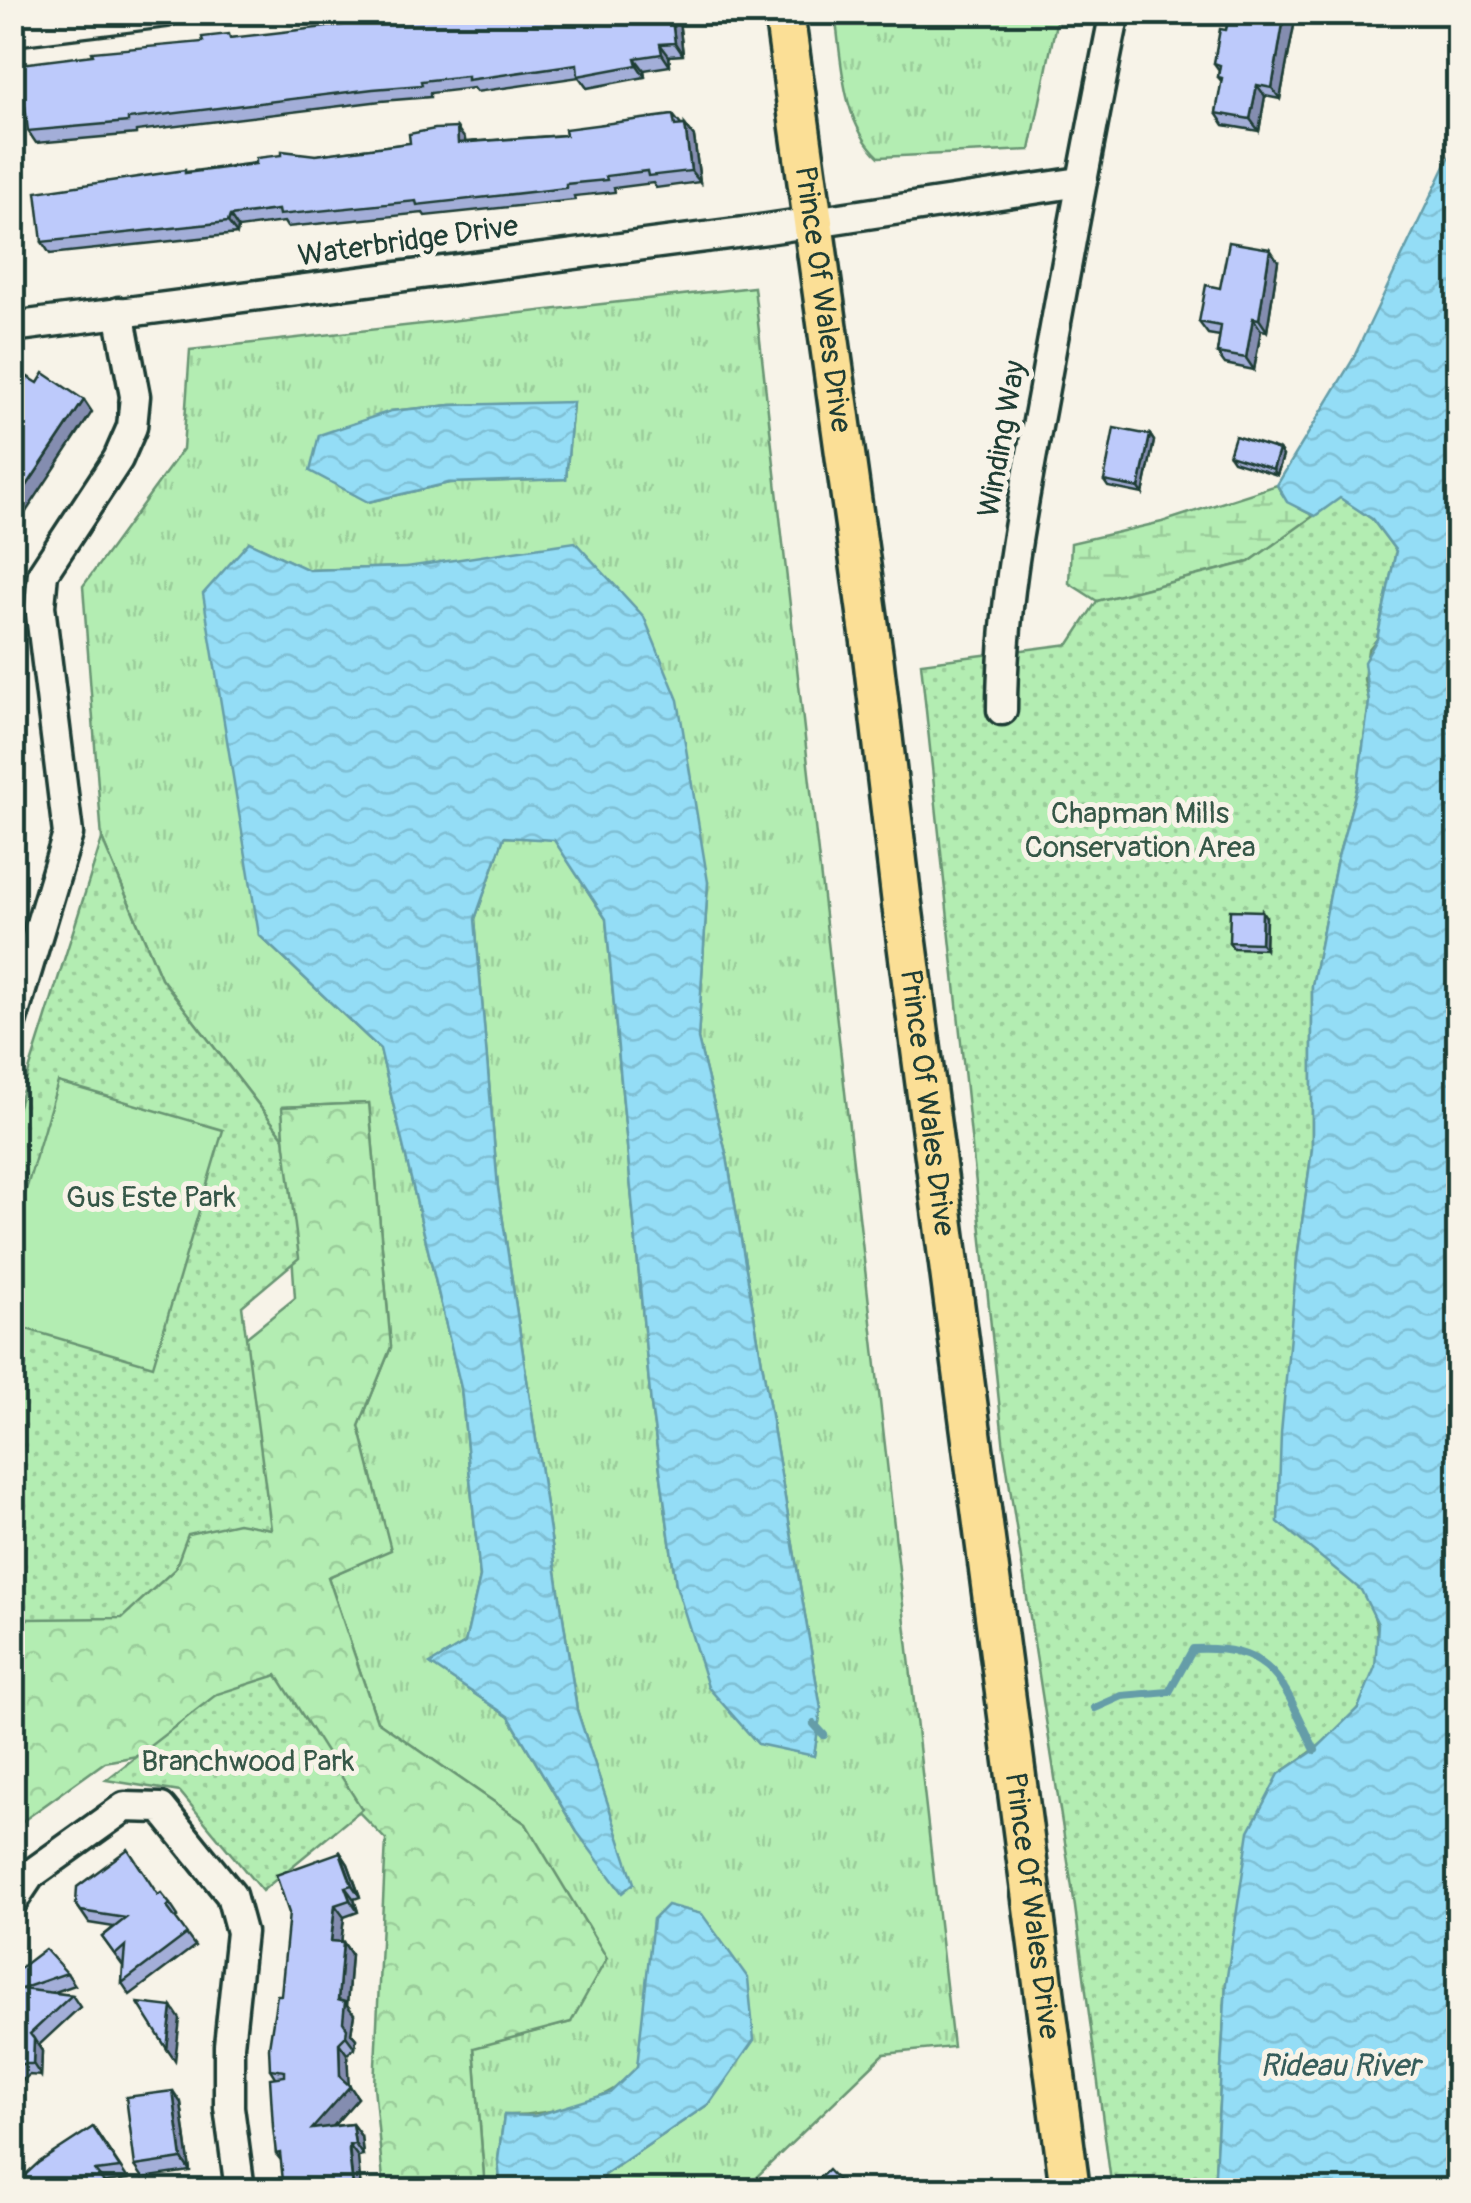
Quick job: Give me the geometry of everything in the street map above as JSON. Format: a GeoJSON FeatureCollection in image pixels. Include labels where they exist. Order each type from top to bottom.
{"type":"FeatureCollection","features":[{"type":"Feature","properties":{"kind":"main road","name":"Prince Of Wales Drive"},"geometry":{"type":"LineString","coordinates":[[784,12],[873,656],[904,924],[1070,2190]]}},
{"type":"Feature","properties":{"kind":"street","name":"Winding Way"},"geometry":{"type":"LineString","coordinates":[[1002,710],[1008,591],[1080,182],[1115,12]]}},
{"type":"Feature","properties":{"kind":"street"},"geometry":{"type":"LineString","coordinates":[[12,31],[154,13]]}},
{"type":"Feature","properties":{"kind":"street"},"geometry":{"type":"LineString","coordinates":[[812,222],[1080,182]]}},
{"type":"Feature","properties":{"kind":"street","name":"Waterbridge Drive"},"geometry":{"type":"LineString","coordinates":[[12,326],[812,222]]}},
{"type":"Feature","properties":{"kind":"street"},"geometry":{"type":"LineString","coordinates":[[12,1020],[68,834],[40,606],[43,572],[118,459],[132,427],[135,396],[120,312]]}},
{"type":"Feature","properties":{"kind":"street"},"geometry":{"type":"LineString","coordinates":[[12,1902],[30,1875],[126,1807],[161,1808],[230,1895],[242,1932],[229,2045],[230,2107],[240,2190]]}},
{"type":"Feature","properties":{"kind":"green space"},"geometry":{"type":"Polygon","coordinates":[[[835,13],[1058,13],[1030,150],[879,157],[866,142],[850,109],[835,13]]]}},
{"type":"Feature","properties":{"kind":"green space"},"geometry":{"type":"Polygon","coordinates":[[[754,287],[953,2047],[884,2054],[743,2190],[601,2190],[604,2175],[710,2103],[645,2005],[638,2063],[626,2080],[595,2099],[576,2105],[504,2115],[498,2160],[501,2190],[485,2190],[474,2047],[571,2022],[526,1824],[377,1721],[328,1577],[390,1549],[359,1426],[391,1347],[369,1103],[283,1107],[284,1138],[161,978],[102,839],[83,586],[183,449],[190,350],[754,287]],[[573,403],[451,405],[391,411],[368,502],[449,483],[566,479],[573,403]],[[249,542],[259,935],[380,1049],[461,1388],[480,1577],[465,1643],[431,1664],[509,1717],[577,1832],[633,1882],[577,1710],[498,1188],[475,919],[504,837],[554,839],[606,919],[651,1405],[676,1585],[814,1755],[821,1709],[727,1157],[698,1039],[708,882],[407,567],[308,570],[249,542]]]}},
{"type":"Feature","properties":{"kind":"green space"},"geometry":{"type":"Polygon","coordinates":[[[1277,485],[1293,504],[1315,516],[1249,562],[1097,601],[1069,583],[1071,543],[1162,522],[1277,485]]]}},
{"type":"Feature","properties":{"kind":"green space","name":"Chapman Mills Conservation Area"},"geometry":{"type":"Polygon","coordinates":[[[1340,497],[1372,519],[1396,551],[1377,639],[1368,650],[1364,679],[1369,702],[1358,784],[1336,864],[1312,986],[1312,1149],[1297,1259],[1278,1521],[1362,1591],[1375,1619],[1378,1650],[1371,1681],[1357,1709],[1321,1744],[1279,1774],[1226,1983],[1214,2190],[1112,2190],[1075,1907],[1004,1449],[921,663],[1069,644],[1097,601],[1249,562],[1340,497]]]}},
{"type":"Feature","properties":{"kind":"green space","name":"Gus Este Park"},"geometry":{"type":"Polygon","coordinates":[[[102,839],[161,978],[284,1138],[299,1258],[242,1306],[271,1529],[238,1523],[188,1534],[175,1569],[122,1618],[23,1619],[13,1610],[12,1125],[102,839]]]}},
{"type":"Feature","properties":{"kind":"green space"},"geometry":{"type":"Polygon","coordinates":[[[58,1082],[223,1130],[153,1366],[13,1325],[13,1234],[58,1082]]]}},
{"type":"Feature","properties":{"kind":"green space"},"geometry":{"type":"Polygon","coordinates":[[[369,1103],[391,1347],[359,1426],[391,1550],[328,1577],[377,1721],[526,1824],[607,1958],[571,2022],[474,2048],[485,2190],[384,2190],[374,2086],[386,1840],[255,1706],[174,1749],[105,1762],[13,1828],[13,1526],[295,1298],[282,1107],[369,1103]]]}},
{"type":"Feature","properties":{"kind":"green space","name":"Branchwood Park"},"geometry":{"type":"Polygon","coordinates":[[[277,1675],[362,1809],[262,1891],[180,1792],[106,1780],[217,1694],[277,1675]]]}},
{"type":"Feature","properties":{"kind":"water","name":"Rideau River"},"geometry":{"type":"Polygon","coordinates":[[[1458,139],[1458,2190],[1214,2190],[1226,1983],[1249,1831],[1279,1774],[1315,1750],[1358,1708],[1375,1667],[1378,1624],[1361,1590],[1278,1522],[1281,1433],[1312,1149],[1312,986],[1336,864],[1358,784],[1369,702],[1364,662],[1377,639],[1396,551],[1372,519],[1340,498],[1315,516],[1287,502],[1277,485],[1352,361],[1458,139]]]}},
{"type":"Feature","properties":{"kind":"water"},"geometry":{"type":"Polygon","coordinates":[[[573,402],[566,479],[449,483],[368,502],[310,471],[319,435],[391,411],[451,405],[573,402]]]}},
{"type":"Feature","properties":{"kind":"water"},"geometry":{"type":"Polygon","coordinates":[[[249,542],[309,570],[407,567],[575,542],[644,617],[678,700],[708,882],[698,1039],[727,1157],[821,1709],[814,1756],[758,1744],[708,1687],[676,1585],[651,1405],[606,919],[554,840],[504,837],[475,919],[498,1188],[577,1710],[634,1883],[622,1893],[577,1832],[509,1717],[430,1664],[465,1643],[480,1577],[461,1388],[380,1049],[259,935],[203,594],[249,542]]]}},
{"type":"Feature","properties":{"kind":"water"},"geometry":{"type":"Polygon","coordinates":[[[667,1905],[702,1914],[748,1978],[754,2040],[710,2103],[604,2175],[601,2190],[501,2190],[498,2160],[504,2115],[535,2116],[610,2093],[637,2067],[653,1919],[667,1905]]]}},
{"type":"Feature","properties":{"kind":"building"},"geometry":{"type":"Polygon","coordinates":[[[441,12],[671,12],[675,43],[660,44],[662,54],[635,58],[637,65],[578,76],[577,64],[467,80],[467,76],[421,81],[422,85],[128,122],[28,131],[20,64],[93,55],[92,52],[203,42],[202,37],[229,34],[230,38],[441,12]]]}},
{"type":"Feature","properties":{"kind":"building"},"geometry":{"type":"Polygon","coordinates":[[[1230,12],[1285,12],[1272,88],[1257,85],[1250,119],[1216,113],[1222,78],[1218,77],[1220,65],[1214,63],[1220,29],[1226,30],[1230,12]]]}},
{"type":"Feature","properties":{"kind":"building"},"geometry":{"type":"Polygon","coordinates":[[[673,115],[675,126],[685,125],[691,171],[606,176],[607,180],[566,184],[566,188],[417,205],[416,201],[279,215],[278,210],[230,216],[228,222],[42,242],[36,192],[185,170],[256,164],[256,158],[282,155],[282,151],[316,155],[410,143],[409,134],[435,129],[457,128],[458,143],[566,135],[565,129],[673,115]]]}},
{"type":"Feature","properties":{"kind":"building"},"geometry":{"type":"Polygon","coordinates":[[[1229,242],[1270,249],[1259,319],[1253,318],[1246,358],[1217,353],[1221,326],[1199,322],[1206,285],[1220,288],[1229,242]]]}},
{"type":"Feature","properties":{"kind":"building"},"geometry":{"type":"Polygon","coordinates":[[[44,373],[84,400],[12,508],[12,403],[28,377],[38,383],[44,373]]]}},
{"type":"Feature","properties":{"kind":"building"},"geometry":{"type":"Polygon","coordinates":[[[1114,428],[1150,435],[1139,488],[1104,481],[1114,428]]]}},
{"type":"Feature","properties":{"kind":"building"},"geometry":{"type":"Polygon","coordinates":[[[1235,436],[1279,450],[1273,469],[1229,455],[1235,436]]]}},
{"type":"Feature","properties":{"kind":"building"},"geometry":{"type":"Polygon","coordinates":[[[1230,910],[1262,911],[1261,943],[1229,942],[1230,910]]]}},
{"type":"Feature","properties":{"kind":"building"},"geometry":{"type":"Polygon","coordinates":[[[128,1849],[158,1895],[161,1893],[170,1904],[167,1907],[187,1934],[122,1983],[125,1946],[115,1955],[102,1937],[126,1918],[81,1911],[76,1904],[77,1887],[128,1849]]]}},
{"type":"Feature","properties":{"kind":"building"},"geometry":{"type":"Polygon","coordinates":[[[340,1852],[352,1885],[345,1887],[350,1900],[335,1905],[331,1941],[343,1942],[338,2000],[345,2002],[343,2022],[347,2028],[339,2043],[340,2077],[350,2086],[312,2129],[352,2124],[355,2144],[349,2145],[349,2152],[353,2187],[358,2190],[284,2190],[280,2153],[276,2154],[270,2078],[285,2076],[285,2071],[270,2069],[269,2047],[277,1995],[281,1995],[289,1913],[276,1875],[340,1852]]]}},
{"type":"Feature","properties":{"kind":"building"},"geometry":{"type":"Polygon","coordinates":[[[45,1949],[67,1973],[21,1989],[72,1995],[30,2034],[34,2039],[33,2064],[20,2064],[12,2071],[12,1974],[45,1949]]]}},
{"type":"Feature","properties":{"kind":"building"},"geometry":{"type":"Polygon","coordinates":[[[138,2003],[172,2007],[167,2049],[138,2003]]]}},
{"type":"Feature","properties":{"kind":"building"},"geometry":{"type":"Polygon","coordinates":[[[173,2091],[182,2159],[135,2166],[126,2097],[173,2091]]]}},
{"type":"Feature","properties":{"kind":"building"},"geometry":{"type":"Polygon","coordinates":[[[93,2127],[120,2168],[95,2171],[104,2182],[92,2190],[12,2190],[38,2163],[93,2127]]]}},
{"type":"Feature","properties":{"kind":"building"},"geometry":{"type":"Polygon","coordinates":[[[828,2170],[847,2190],[806,2190],[828,2170]]]}},
{"type":"Feature","properties":{"kind":"waterway"},"geometry":{"type":"LineString","coordinates":[[1095,1708],[1122,1696],[1169,1692],[1193,1649],[1221,1649],[1243,1654],[1273,1673],[1315,1750]]}},
{"type":"Feature","properties":{"kind":"waterway"},"geometry":{"type":"LineString","coordinates":[[814,1724],[824,1735]]}}]}
